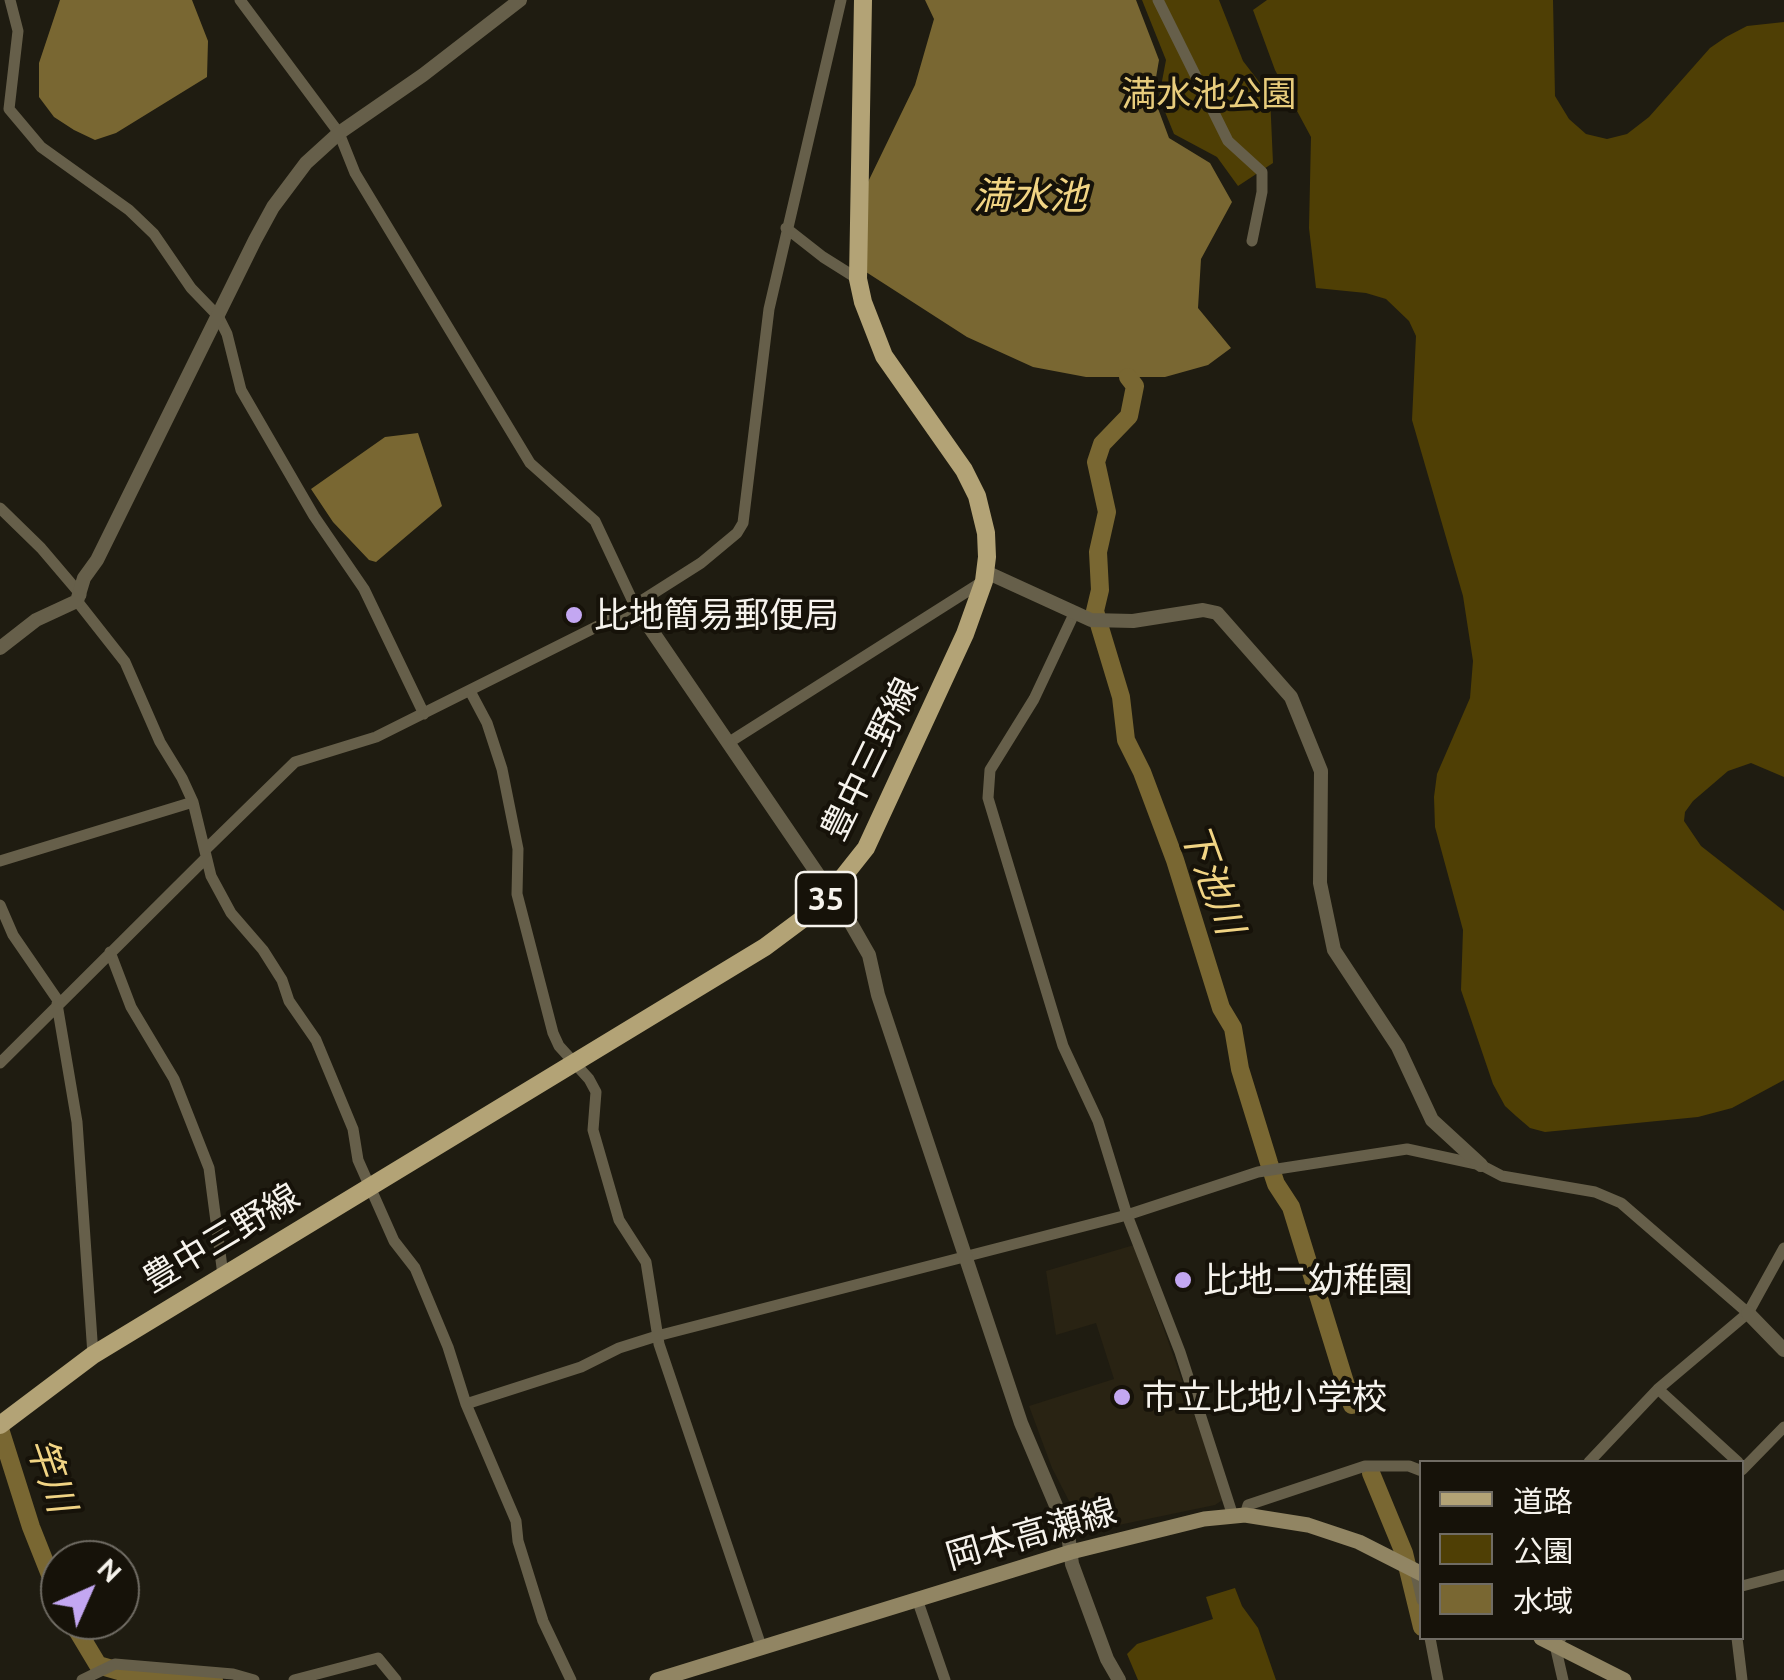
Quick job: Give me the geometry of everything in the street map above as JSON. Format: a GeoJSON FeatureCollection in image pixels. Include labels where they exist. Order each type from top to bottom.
{"type":"FeatureCollection","features":[{"type":"Feature","properties":{"kind":"main road","name":"豊中三野線"},"geometry":{"type":"LineString","coordinates":[[3,1422],[92,1355],[766,948],[831,894],[878,826],[965,634],[985,577],[986,533],[977,496],[964,470],[884,356],[868,320],[858,279],[863,0]]}},
{"type":"Feature","properties":{"kind":"main road","name":"岡本高瀬線"},"geometry":{"type":"LineString","coordinates":[[657,1680],[1072,1552],[1163,1527],[1239,1515],[1308,1525],[1359,1542],[1413,1569]]}},
{"type":"Feature","properties":{"kind":"main road"},"geometry":{"type":"LineString","coordinates":[[1553,1640],[1624,1680]]}},
{"type":"Feature","properties":{"kind":"street"},"geometry":{"type":"LineString","coordinates":[[10,0],[18,31],[4,108],[40,147],[128,210],[154,234],[190,288],[218,316],[227,334],[241,390],[314,516],[364,589],[424,714]]}},
{"type":"Feature","properties":{"kind":"street"},"geometry":{"type":"LineString","coordinates":[[240,0],[339,134],[355,173],[530,463],[595,521],[635,606],[831,894],[868,955],[1021,1423],[1068,1534],[1072,1564],[1107,1659],[1119,1680]]}},
{"type":"Feature","properties":{"kind":"street"},"geometry":{"type":"LineString","coordinates":[[0,648],[36,620],[79,598],[84,578],[97,560],[273,207],[306,164],[339,134],[520,0]]}},
{"type":"Feature","properties":{"kind":"street"},"geometry":{"type":"LineString","coordinates":[[0,1062],[295,762],[376,737],[470,692],[635,606],[728,542],[743,523],[768,310],[840,0]]}},
{"type":"Feature","properties":{"kind":"street"},"geometry":{"type":"LineString","coordinates":[[1158,0],[1228,141],[1262,172],[1252,241]]}},
{"type":"Feature","properties":{"kind":"street"},"geometry":{"type":"LineString","coordinates":[[786,228],[858,279]]}},
{"type":"Feature","properties":{"kind":"street"},"geometry":{"type":"LineString","coordinates":[[0,508],[41,548],[125,662],[160,742],[193,802],[205,855],[231,913],[264,950],[289,1001],[316,1040],[353,1130],[358,1160],[394,1241],[415,1268],[448,1347],[466,1404],[516,1520],[518,1540],[544,1621],[570,1680]]}},
{"type":"Feature","properties":{"kind":"street"},"geometry":{"type":"LineString","coordinates":[[728,744],[985,577],[1091,620],[1133,621],[1204,610],[1217,613],[1291,697],[1321,771],[1320,883],[1334,950],[1398,1047],[1432,1120],[1481,1165]]}},
{"type":"Feature","properties":{"kind":"street"},"geometry":{"type":"LineString","coordinates":[[1074,614],[1034,699],[990,770],[988,798],[1062,1046],[1098,1122],[1127,1215],[1239,1515],[1248,1505],[1365,1466],[1419,1469]]}},
{"type":"Feature","properties":{"kind":"street"},"geometry":{"type":"LineString","coordinates":[[470,692],[487,722],[502,769],[518,849],[517,894],[553,1033],[596,1092],[593,1130],[619,1220],[646,1262],[652,1280],[657,1336],[762,1649]]}},
{"type":"Feature","properties":{"kind":"street"},"geometry":{"type":"LineString","coordinates":[[0,861],[193,802]]}},
{"type":"Feature","properties":{"kind":"street"},"geometry":{"type":"LineString","coordinates":[[0,906],[13,935],[58,1003],[77,1122],[92,1355]]}},
{"type":"Feature","properties":{"kind":"street"},"geometry":{"type":"LineString","coordinates":[[110,952],[131,1007],[174,1078],[209,1168],[223,1275]]}},
{"type":"Feature","properties":{"kind":"street"},"geometry":{"type":"LineString","coordinates":[[466,1404],[657,1336],[1127,1215],[1258,1172],[1407,1148],[1481,1165],[1502,1176],[1595,1192],[1622,1203],[1748,1312],[1784,1350]]}},
{"type":"Feature","properties":{"kind":"street"},"geometry":{"type":"LineString","coordinates":[[1591,1460],[1658,1389],[1748,1312],[1784,1248]]}},
{"type":"Feature","properties":{"kind":"street"},"geometry":{"type":"LineString","coordinates":[[1658,1389],[1736,1460]]}},
{"type":"Feature","properties":{"kind":"street"},"geometry":{"type":"LineString","coordinates":[[1744,1468],[1784,1427]]}},
{"type":"Feature","properties":{"kind":"street"},"geometry":{"type":"LineString","coordinates":[[1744,1585],[1784,1575]]}},
{"type":"Feature","properties":{"kind":"street"},"geometry":{"type":"LineString","coordinates":[[917,1599],[945,1680]]}},
{"type":"Feature","properties":{"kind":"street"},"geometry":{"type":"LineString","coordinates":[[1430,1640],[1438,1680]]}},
{"type":"Feature","properties":{"kind":"street"},"geometry":{"type":"LineString","coordinates":[[1553,1640],[1562,1680]]}},
{"type":"Feature","properties":{"kind":"street"},"geometry":{"type":"LineString","coordinates":[[1737,1640],[1742,1680]]}},
{"type":"Feature","properties":{"kind":"street"},"geometry":{"type":"LineString","coordinates":[[294,1680],[378,1658],[396,1680]]}},
{"type":"Feature","properties":{"kind":"street"},"geometry":{"type":"LineString","coordinates":[[82,1680],[116,1664],[233,1674],[254,1680]]}},
{"type":"Feature","properties":{"kind":"shaded area","name":"市立比地小学校"},"geometry":{"type":"Polygon","coordinates":[[[1134,1245],[1224,1499],[1215,1505],[1085,1532],[1052,1468],[1029,1406],[1114,1379],[1096,1323],[1056,1335],[1046,1271],[1134,1245]]]}},
{"type":"Feature","properties":{"kind":"green space","name":"満水池公園"},"geometry":{"type":"Polygon","coordinates":[[[1142,0],[1219,0],[1243,61],[1270,96],[1273,163],[1238,186],[1217,157],[1174,134],[1159,97],[1166,60],[1142,0]]]}},
{"type":"Feature","properties":{"kind":"green space"},"geometry":{"type":"Polygon","coordinates":[[[1267,0],[1553,0],[1555,96],[1569,119],[1586,134],[1607,139],[1627,134],[1649,117],[1710,48],[1726,37],[1747,26],[1784,22],[1784,777],[1751,763],[1728,771],[1693,801],[1684,821],[1701,846],[1784,911],[1784,1080],[1732,1108],[1698,1117],[1545,1132],[1530,1128],[1505,1106],[1493,1084],[1461,990],[1463,930],[1435,827],[1437,774],[1470,698],[1473,661],[1463,596],[1412,420],[1416,336],[1409,321],[1386,299],[1316,288],[1309,228],[1311,137],[1275,70],[1253,10],[1267,0]]]}},
{"type":"Feature","properties":{"kind":"green space"},"geometry":{"type":"Polygon","coordinates":[[[1235,1588],[1258,1628],[1276,1680],[1138,1680],[1127,1654],[1137,1644],[1213,1619],[1206,1597],[1235,1588]]]}},
{"type":"Feature","properties":{"kind":"water"},"geometry":{"type":"Polygon","coordinates":[[[60,0],[192,0],[208,41],[207,77],[116,133],[95,140],[74,130],[54,117],[39,97],[39,63],[60,0]]]}},
{"type":"Feature","properties":{"kind":"water","name":"満水池"},"geometry":{"type":"Polygon","coordinates":[[[925,0],[1136,0],[1159,60],[1153,95],[1169,138],[1210,163],[1232,202],[1201,259],[1198,308],[1231,348],[1208,365],[1165,377],[1086,377],[1033,367],[967,337],[866,272],[867,184],[915,85],[934,19],[925,0]]]}},
{"type":"Feature","properties":{"kind":"water"},"geometry":{"type":"Polygon","coordinates":[[[418,433],[442,506],[376,562],[369,560],[333,522],[311,489],[385,437],[418,433]]]}},
{"type":"Feature","properties":{"kind":"waterway","name":"下池川"},"geometry":{"type":"LineString","coordinates":[[1128,377],[1135,386],[1129,416],[1102,444],[1096,462],[1107,512],[1098,552],[1100,590],[1095,611],[1121,697],[1126,740],[1175,860],[1221,1008],[1233,1028],[1240,1069],[1269,1163],[1276,1184],[1291,1207],[1352,1405]]}},
{"type":"Feature","properties":{"kind":"waterway","name":"竿川"},"geometry":{"type":"LineString","coordinates":[[0,1429],[40,1550]]}},
{"type":"Feature","properties":{"kind":"waterway","name":"下池川"},"geometry":{"type":"LineString","coordinates":[[1371,1473],[1404,1553],[1419,1615]]}},
{"type":"Feature","properties":{"kind":"waterway","name":"竿川"},"geometry":{"type":"LineString","coordinates":[[83,1640],[98,1665],[119,1671],[214,1680]]}},
{"type":"Feature","properties":{"kind":"place","name":"比地簡易郵便局"},"geometry":{"type":"Point","coordinates":[574,615]}},
{"type":"Feature","properties":{"kind":"place","name":"比地二幼稚園"},"geometry":{"type":"Point","coordinates":[1183,1280]}},
{"type":"Feature","properties":{"kind":"place","name":"市立比地小学校"},"geometry":{"type":"Point","coordinates":[1122,1397]}}]}
